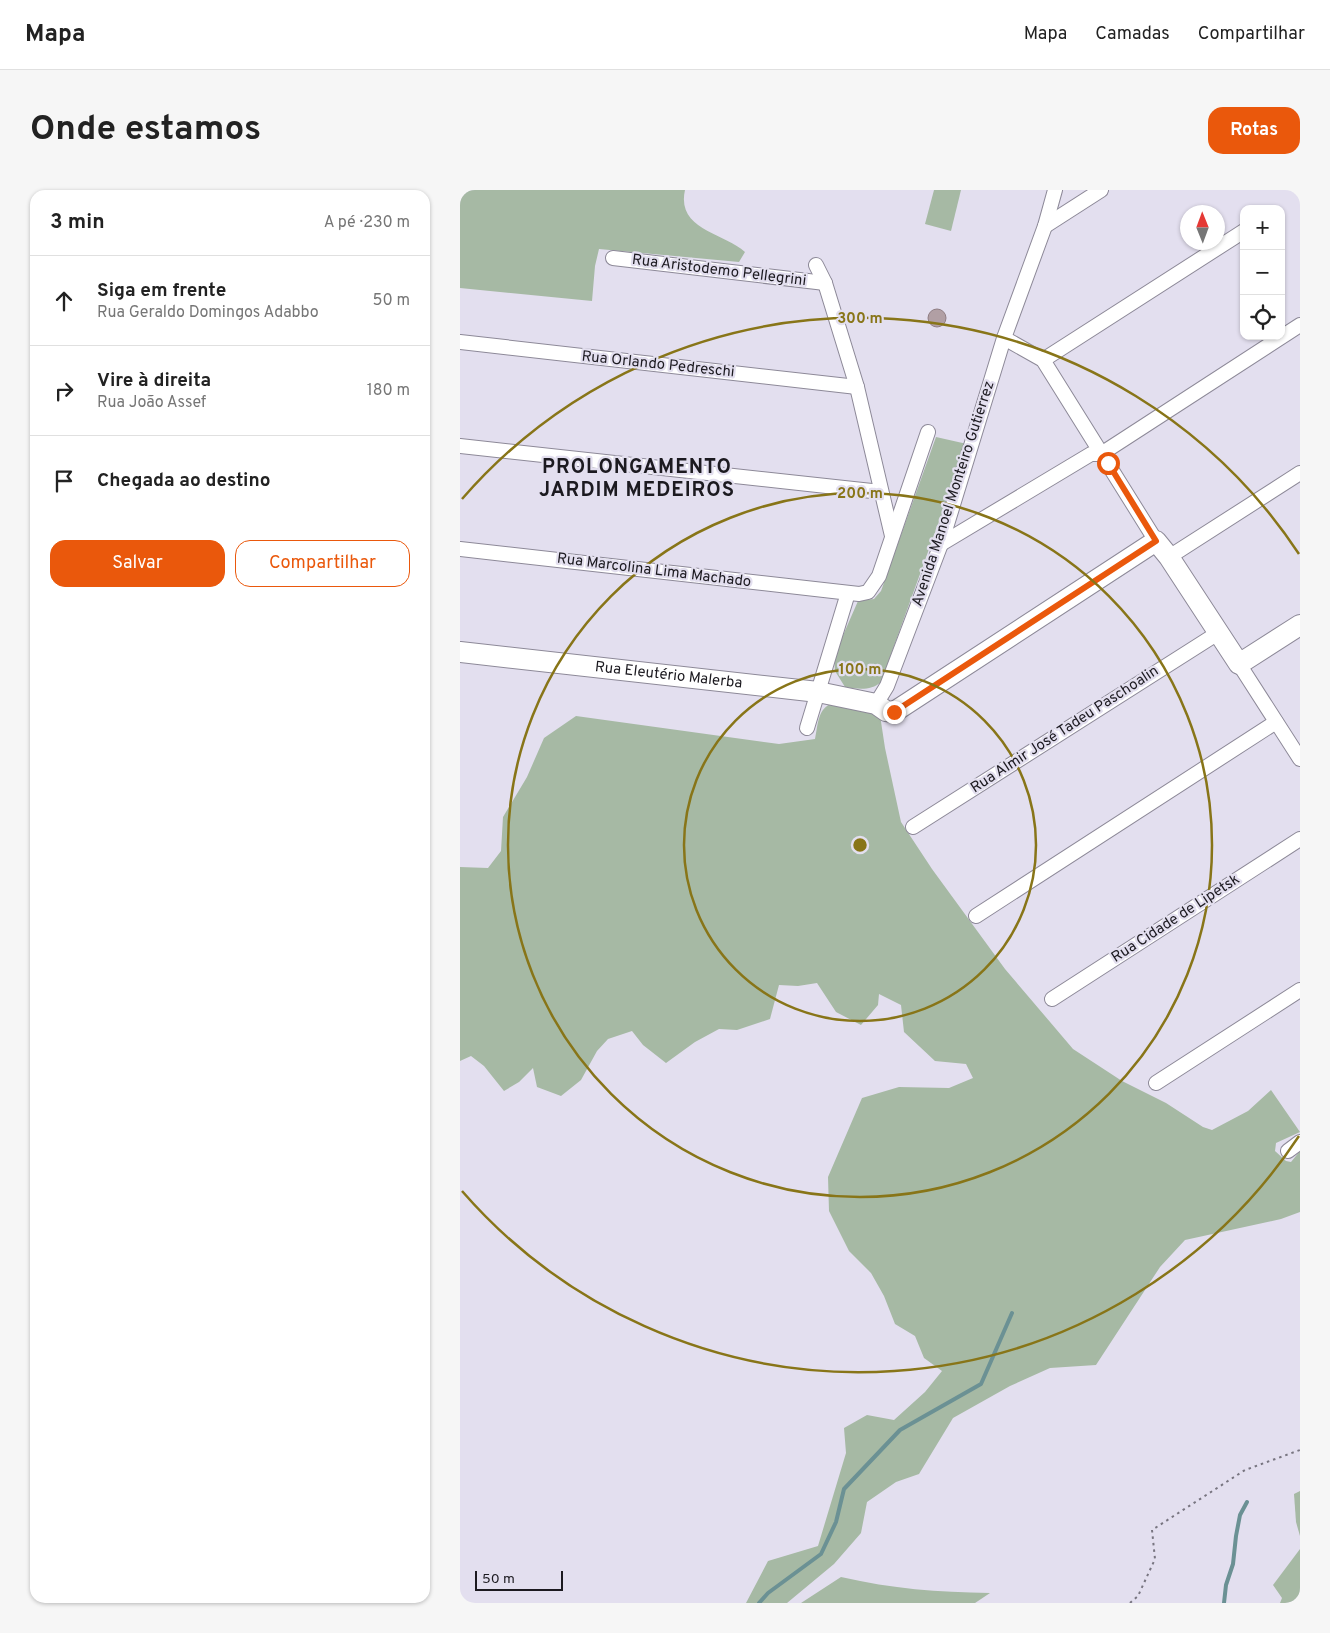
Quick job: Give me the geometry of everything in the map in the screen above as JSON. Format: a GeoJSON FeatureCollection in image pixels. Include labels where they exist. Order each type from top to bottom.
{"type":"FeatureCollection","features":[{"type":"Feature","properties":{"kind":"street","name":"Avenida Manoel Monteiro Gutierrez"},"geometry":{"type":"LineString","coordinates":[[876,704],[888,686],[941,544],[1004,338],[1045,226],[1055,190]]}},
{"type":"Feature","properties":{"kind":"street"},"geometry":{"type":"LineString","coordinates":[[1045,226],[1101,190]]}},
{"type":"Feature","properties":{"kind":"street"},"geometry":{"type":"LineString","coordinates":[[1043,360],[1240,234]]}},
{"type":"Feature","properties":{"kind":"street","name":"Rua Aristodemo Pellegrini"},"geometry":{"type":"LineString","coordinates":[[613,258],[825,283]]}},
{"type":"Feature","properties":{"kind":"street"},"geometry":{"type":"LineString","coordinates":[[816,265],[825,283],[857,387],[892,536]]}},
{"type":"Feature","properties":{"kind":"street"},"geometry":{"type":"LineString","coordinates":[[941,544],[1092,454],[1102,454],[1300,325]]}},
{"type":"Feature","properties":{"kind":"street"},"geometry":{"type":"LineString","coordinates":[[1004,338],[1043,360],[1156,541],[1169,557],[1300,759]]}},
{"type":"Feature","properties":{"kind":"street","name":"Rua Orlando Pedreschi"},"geometry":{"type":"LineString","coordinates":[[460,342],[857,387]]}},
{"type":"Feature","properties":{"kind":"street"},"geometry":{"type":"LineString","coordinates":[[892,536],[928,432]]}},
{"type":"Feature","properties":{"kind":"street"},"geometry":{"type":"LineString","coordinates":[[460,446],[881,492]]}},
{"type":"Feature","properties":{"kind":"street"},"geometry":{"type":"LineString","coordinates":[[1169,557],[1300,473]]}},
{"type":"Feature","properties":{"kind":"street","name":"Rua Marcolina Lima Machado"},"geometry":{"type":"LineString","coordinates":[[460,549],[859,594],[868,592],[879,576],[892,536]]}},
{"type":"Feature","properties":{"kind":"street","name":"Rua Eleutério Malerba"},"geometry":{"type":"LineString","coordinates":[[460,652],[818,692],[876,704],[886,711],[894,712],[1156,541]]}},
{"type":"Feature","properties":{"kind":"street"},"geometry":{"type":"LineString","coordinates":[[806,728],[848,593]]}},
{"type":"Feature","properties":{"kind":"street"},"geometry":{"type":"LineString","coordinates":[[1239,664],[1300,625]]}},
{"type":"Feature","properties":{"kind":"street","name":"Rua Almir José Tadeu Paschoalin"},"geometry":{"type":"LineString","coordinates":[[913,827],[1218,632]]}},
{"type":"Feature","properties":{"kind":"street"},"geometry":{"type":"LineString","coordinates":[[976,916],[1276,722]]}},
{"type":"Feature","properties":{"kind":"street","name":"Rua Cidade de Lipetsk"},"geometry":{"type":"LineString","coordinates":[[1052,999],[1300,839]]}},
{"type":"Feature","properties":{"kind":"street"},"geometry":{"type":"LineString","coordinates":[[1156,1084],[1300,990]]}},
{"type":"Feature","properties":{"kind":"street"},"geometry":{"type":"LineString","coordinates":[[1288,1151],[1300,1142]]}},
{"type":"Feature","properties":{"kind":"path"},"geometry":{"type":"LineString","coordinates":[[1130,1603],[1138,1596],[1155,1559],[1152,1530],[1245,1470],[1300,1450]]}},
{"type":"Feature","properties":{"kind":"green space"},"geometry":{"type":"Polygon","coordinates":[[[460,190],[685,190],[684,203],[688,214],[694,222],[745,252],[739,262],[599,249],[595,266],[592,301],[460,288],[460,190]]]}},
{"type":"Feature","properties":{"kind":"green space"},"geometry":{"type":"Polygon","coordinates":[[[934,190],[961,190],[951,231],[925,224],[934,190]]]}},
{"type":"Feature","properties":{"kind":"green space"},"geometry":{"type":"Polygon","coordinates":[[[936,437],[967,444],[881,682],[869,688],[845,687],[835,671],[834,656],[858,601],[874,599],[881,591],[936,437]]]}},
{"type":"Feature","properties":{"kind":"green space"},"geometry":{"type":"Polygon","coordinates":[[[830,704],[880,715],[901,822],[932,869],[1005,969],[1073,1049],[1122,1081],[1166,1103],[1203,1127],[1212,1130],[1248,1111],[1271,1090],[1300,1132],[1276,1143],[1275,1151],[1286,1161],[1291,1162],[1300,1151],[1300,1212],[1281,1219],[1185,1240],[1160,1267],[1096,1365],[1050,1368],[1010,1386],[953,1418],[919,1474],[896,1482],[867,1502],[861,1533],[834,1564],[787,1603],[746,1603],[768,1561],[818,1546],[846,1453],[844,1428],[867,1415],[894,1420],[925,1392],[942,1371],[924,1358],[915,1336],[895,1324],[884,1296],[871,1273],[849,1251],[829,1211],[828,1177],[862,1098],[899,1087],[949,1088],[973,1078],[966,1064],[935,1061],[904,1032],[901,1005],[879,994],[878,1005],[861,1025],[836,1012],[817,983],[798,986],[779,985],[770,1019],[737,1030],[719,1029],[695,1042],[666,1063],[643,1045],[632,1031],[608,1039],[597,1051],[581,1080],[561,1096],[537,1087],[533,1068],[519,1082],[504,1091],[484,1066],[471,1056],[460,1061],[460,867],[488,868],[501,851],[503,817],[527,777],[544,738],[576,716],[779,744],[815,739],[820,715],[830,704]]]}},
{"type":"Feature","properties":{"kind":"green space"},"geometry":{"type":"Polygon","coordinates":[[[1300,1491],[1300,1536],[1296,1522],[1294,1494],[1300,1491]]]}},
{"type":"Feature","properties":{"kind":"green space"},"geometry":{"type":"Polygon","coordinates":[[[1300,1549],[1300,1603],[1280,1603],[1282,1598],[1273,1585],[1300,1549]]]}},
{"type":"Feature","properties":{"kind":"green space"},"geometry":{"type":"Polygon","coordinates":[[[841,1577],[915,1589],[990,1593],[975,1603],[801,1603],[841,1577]]]}},
{"type":"Feature","properties":{"kind":"building"},"geometry":{"type":"Polygon","coordinates":[[[933,309],[941,309],[946,314],[944,325],[933,327],[928,322],[928,314],[933,309]]]}},
{"type":"Feature","properties":{"kind":"waterway"},"geometry":{"type":"LineString","coordinates":[[759,1603],[768,1593],[821,1554],[836,1522],[844,1489],[900,1430],[981,1384],[1012,1313]]}},
{"type":"Feature","properties":{"kind":"waterway"},"geometry":{"type":"LineString","coordinates":[[1224,1603],[1226,1585],[1233,1564],[1240,1515],[1247,1502]]}},
{"type":"Feature","properties":{"kind":"district","name":"PROLONGAMENTO JARDIM MEDEIROS"},"geometry":{"type":"Point","coordinates":[637,480]}},
{"type":"Feature","properties":{"kind":"route"},"geometry":{"type":"LineString","coordinates":[[894,712],[1156,541],[1108,463]]}}]}
